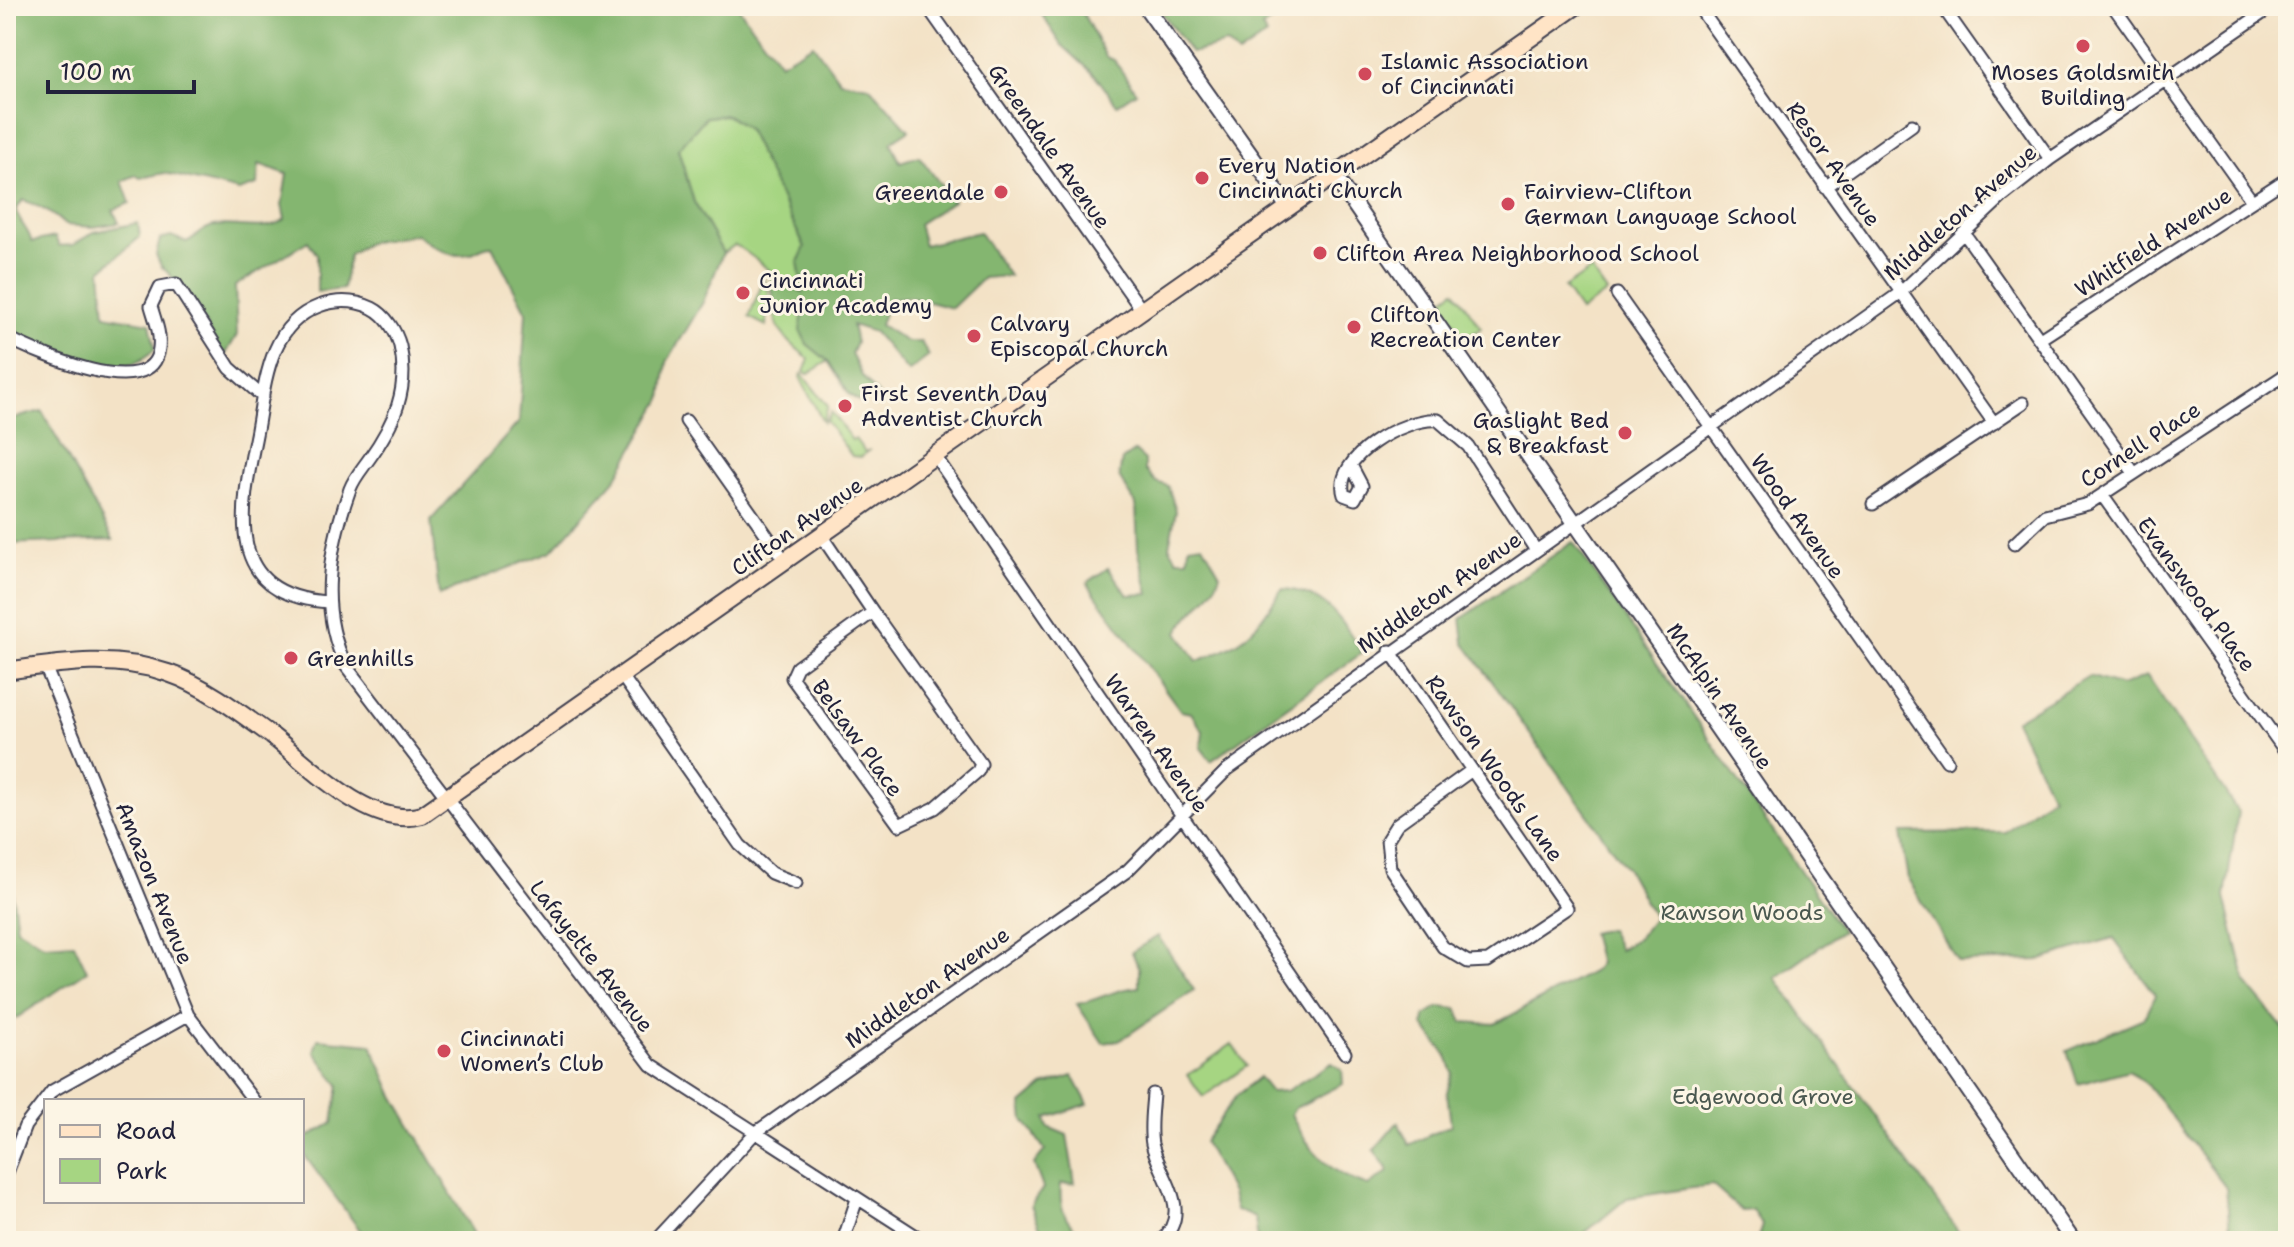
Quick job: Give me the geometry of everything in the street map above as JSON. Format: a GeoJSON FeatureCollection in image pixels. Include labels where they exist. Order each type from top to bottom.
{"type":"FeatureCollection","features":[{"type":"Feature","properties":{"kind":"main road","name":"Clifton Avenue"},"geometry":{"type":"LineString","coordinates":[[6,671],[108,661],[171,673],[270,735],[344,793],[387,815],[414,818],[446,799],[1576,6]]}},
{"type":"Feature","properties":{"kind":"street","name":"Greendale Avenue"},"geometry":{"type":"LineString","coordinates":[[927,6],[1141,309]]}},
{"type":"Feature","properties":{"kind":"street"},"geometry":{"type":"LineString","coordinates":[[1145,6],[1287,206]]}},
{"type":"Feature","properties":{"kind":"street","name":"Resor Avenue"},"geometry":{"type":"LineString","coordinates":[[1698,6],[1994,423]]}},
{"type":"Feature","properties":{"kind":"street"},"geometry":{"type":"LineString","coordinates":[[1942,6],[2050,159]]}},
{"type":"Feature","properties":{"kind":"street"},"geometry":{"type":"LineString","coordinates":[[2113,6],[2252,201]]}},
{"type":"Feature","properties":{"kind":"street","name":"Middleton Avenue"},"geometry":{"type":"LineString","coordinates":[[655,1241],[755,1133],[1127,871],[1227,770],[1390,651],[1900,293],[2003,196],[2050,159],[2272,6]]}},
{"type":"Feature","properties":{"kind":"street"},"geometry":{"type":"LineString","coordinates":[[1825,187],[1912,125]]}},
{"type":"Feature","properties":{"kind":"street","name":"McAlpin Avenue"},"geometry":{"type":"LineString","coordinates":[[1333,174],[2073,1241]]}},
{"type":"Feature","properties":{"kind":"street","name":"Whitfield Avenue"},"geometry":{"type":"LineString","coordinates":[[2040,339],[2288,178]]}},
{"type":"Feature","properties":{"kind":"street"},"geometry":{"type":"LineString","coordinates":[[1964,233],[2134,473]]}},
{"type":"Feature","properties":{"kind":"street"},"geometry":{"type":"LineString","coordinates":[[6,337],[72,366],[133,374],[147,369],[157,358],[159,334],[151,306],[160,287],[176,284],[230,368],[251,390],[263,397]]}},
{"type":"Feature","properties":{"kind":"street","name":"Wood Avenue"},"geometry":{"type":"LineString","coordinates":[[1617,294],[1947,761]]}},
{"type":"Feature","properties":{"kind":"street","name":"Lafayette Avenue"},"geometry":{"type":"LineString","coordinates":[[328,602],[307,601],[281,590],[260,571],[245,544],[243,500],[263,397],[281,336],[311,309],[338,302],[368,307],[386,319],[398,340],[403,375],[400,401],[388,429],[350,489],[333,550],[328,602],[332,633],[346,666],[651,1065],[924,1241]]}},
{"type":"Feature","properties":{"kind":"street","name":"Cornell Place"},"geometry":{"type":"LineString","coordinates":[[2014,544],[2045,515],[2088,504],[2288,373]]}},
{"type":"Feature","properties":{"kind":"street"},"geometry":{"type":"LineString","coordinates":[[1873,504],[2023,403]]}},
{"type":"Feature","properties":{"kind":"street"},"geometry":{"type":"LineString","coordinates":[[1352,467],[1362,450],[1401,427],[1438,420],[1468,446],[1535,549]]}},
{"type":"Feature","properties":{"kind":"street"},"geometry":{"type":"LineString","coordinates":[[686,421],[785,561]]}},
{"type":"Feature","properties":{"kind":"street","name":"Warren Avenue"},"geometry":{"type":"LineString","coordinates":[[935,456],[1345,1053]]}},
{"type":"Feature","properties":{"kind":"street","name":"Evanswood Place"},"geometry":{"type":"LineString","coordinates":[[2102,495],[2288,755]]}},
{"type":"Feature","properties":{"kind":"street","name":"Belsaw Place"},"geometry":{"type":"LineString","coordinates":[[821,535],[981,764],[978,771],[935,808],[899,825],[792,678],[797,667],[873,612]]}},
{"type":"Feature","properties":{"kind":"street","name":"Rawson Woods Lane"},"geometry":{"type":"LineString","coordinates":[[1390,651],[1472,770],[1567,908],[1488,961],[1468,962],[1443,947],[1390,868],[1387,840],[1397,824],[1472,770]]}},
{"type":"Feature","properties":{"kind":"street","name":"Amazon Avenue"},"geometry":{"type":"LineString","coordinates":[[45,666],[188,1015],[252,1099]]}},
{"type":"Feature","properties":{"kind":"street"},"geometry":{"type":"LineString","coordinates":[[622,676],[740,845],[771,873],[796,883]]}},
{"type":"Feature","properties":{"kind":"street"},"geometry":{"type":"LineString","coordinates":[[46,1099],[52,1091],[188,1015]]}},
{"type":"Feature","properties":{"kind":"street"},"geometry":{"type":"LineString","coordinates":[[1153,1094],[1151,1140],[1174,1197],[1177,1213],[1172,1227],[1161,1241]]}},
{"type":"Feature","properties":{"kind":"street"},"geometry":{"type":"LineString","coordinates":[[6,1175],[25,1126],[44,1101]]}},
{"type":"Feature","properties":{"kind":"street"},"geometry":{"type":"LineString","coordinates":[[843,1241],[857,1199]]}},
{"type":"Feature","properties":{"kind":"green space"},"geometry":{"type":"Polygon","coordinates":[[[6,6],[681,6],[685,12],[701,6],[737,6],[780,63],[813,44],[840,81],[869,86],[909,130],[891,142],[900,162],[919,156],[953,201],[918,224],[924,245],[979,232],[1009,276],[983,278],[952,308],[909,297],[889,299],[880,325],[907,342],[921,342],[929,356],[908,372],[874,332],[852,325],[856,343],[851,354],[862,376],[879,396],[858,401],[849,394],[828,361],[807,344],[800,330],[804,308],[800,303],[784,315],[774,305],[770,272],[803,292],[798,262],[805,247],[747,129],[727,115],[706,117],[678,149],[694,202],[723,253],[703,302],[667,362],[662,399],[615,480],[552,551],[439,595],[431,520],[519,422],[526,312],[492,246],[454,255],[416,234],[367,243],[349,255],[343,289],[317,292],[317,255],[308,241],[235,286],[237,335],[224,357],[185,290],[161,266],[156,255],[160,239],[171,236],[186,242],[214,226],[259,227],[285,219],[282,205],[287,174],[259,164],[257,185],[239,191],[165,173],[140,178],[136,175],[122,181],[130,203],[113,210],[119,223],[93,227],[65,225],[45,210],[23,200],[16,210],[32,242],[55,237],[59,246],[73,245],[94,232],[138,223],[140,237],[101,270],[105,315],[150,323],[155,349],[139,361],[121,367],[102,367],[61,357],[6,334],[6,6]]]}},
{"type":"Feature","properties":{"kind":"green space"},"geometry":{"type":"Polygon","coordinates":[[[1036,6],[1079,6],[1106,57],[1114,60],[1136,92],[1117,105],[1095,75],[1062,45],[1036,6]]]}},
{"type":"Feature","properties":{"kind":"green space"},"geometry":{"type":"Polygon","coordinates":[[[1157,6],[1293,6],[1262,28],[1267,35],[1238,55],[1226,44],[1191,53],[1157,6]]]}},
{"type":"Feature","properties":{"kind":"green space"},"geometry":{"type":"Polygon","coordinates":[[[726,115],[747,129],[805,247],[803,292],[735,245],[723,253],[694,202],[678,148],[706,117],[726,115]]]}},
{"type":"Feature","properties":{"kind":"green space"},"geometry":{"type":"Polygon","coordinates":[[[1591,270],[1607,293],[1580,311],[1564,288],[1591,270]]]}},
{"type":"Feature","properties":{"kind":"green space"},"geometry":{"type":"Polygon","coordinates":[[[764,279],[769,293],[766,326],[749,317],[764,279]]]}},
{"type":"Feature","properties":{"kind":"green space"},"geometry":{"type":"Polygon","coordinates":[[[1455,290],[1481,328],[1465,339],[1440,301],[1455,290]]]}},
{"type":"Feature","properties":{"kind":"green space"},"geometry":{"type":"Polygon","coordinates":[[[800,303],[804,308],[803,332],[815,350],[828,361],[808,374],[804,372],[809,359],[784,336],[774,314],[774,305],[784,315],[800,303]]]}},
{"type":"Feature","properties":{"kind":"green space"},"geometry":{"type":"Polygon","coordinates":[[[802,374],[828,406],[823,422],[800,377],[802,374]]]}},
{"type":"Feature","properties":{"kind":"green space"},"geometry":{"type":"Polygon","coordinates":[[[42,411],[113,540],[6,544],[6,420],[42,411]]]}},
{"type":"Feature","properties":{"kind":"green space"},"geometry":{"type":"Polygon","coordinates":[[[831,412],[852,440],[855,439],[865,452],[870,450],[861,457],[852,456],[826,421],[831,412]]]}},
{"type":"Feature","properties":{"kind":"green space"},"geometry":{"type":"Polygon","coordinates":[[[1135,451],[1145,460],[1145,470],[1156,482],[1168,486],[1176,511],[1169,546],[1177,559],[1188,559],[1189,546],[1203,544],[1220,574],[1206,599],[1178,632],[1197,661],[1229,647],[1248,634],[1282,589],[1309,595],[1330,609],[1362,653],[1211,761],[1201,748],[1203,731],[1191,713],[1181,711],[1087,583],[1108,568],[1128,595],[1149,594],[1138,549],[1136,504],[1119,477],[1122,460],[1135,451]]]}},
{"type":"Feature","properties":{"kind":"green space"},"geometry":{"type":"Polygon","coordinates":[[[1573,542],[1842,931],[1776,978],[1965,1241],[1757,1241],[1762,1225],[1753,1210],[1742,1211],[1712,1185],[1627,1198],[1575,1241],[1258,1241],[1255,1218],[1236,1210],[1232,1193],[1204,1142],[1236,1096],[1259,1077],[1271,1092],[1286,1091],[1332,1063],[1342,1070],[1343,1084],[1295,1108],[1291,1114],[1305,1139],[1322,1159],[1342,1175],[1368,1186],[1389,1171],[1374,1150],[1398,1122],[1409,1145],[1451,1125],[1447,1092],[1453,1073],[1447,1056],[1424,1026],[1425,1016],[1440,1007],[1457,1009],[1463,1022],[1495,1024],[1592,972],[1599,963],[1591,933],[1609,929],[1619,950],[1639,937],[1654,918],[1628,871],[1464,642],[1461,619],[1573,542]]]}},
{"type":"Feature","properties":{"kind":"green space"},"geometry":{"type":"Polygon","coordinates":[[[2089,676],[2121,686],[2147,676],[2238,812],[2225,897],[2246,983],[2288,1034],[2288,1241],[2231,1241],[2226,1188],[2150,1088],[2129,1070],[2078,1084],[2067,1051],[2144,1018],[2155,995],[2113,938],[2041,960],[1958,962],[1908,879],[1900,833],[2005,832],[2052,796],[2015,720],[2089,676]]]}},
{"type":"Feature","properties":{"kind":"green space"},"geometry":{"type":"Polygon","coordinates":[[[12,891],[17,928],[45,945],[74,943],[87,971],[6,1025],[6,896],[12,891]]]}},
{"type":"Feature","properties":{"kind":"green space"},"geometry":{"type":"Polygon","coordinates":[[[1158,936],[1194,990],[1119,1041],[1103,1043],[1077,1004],[1139,987],[1139,969],[1132,952],[1158,936]]]}},
{"type":"Feature","properties":{"kind":"green space"},"geometry":{"type":"Polygon","coordinates":[[[318,1039],[371,1044],[393,1094],[478,1241],[368,1241],[304,1155],[304,1139],[333,1123],[339,1085],[314,1051],[318,1039]]]}},
{"type":"Feature","properties":{"kind":"green space"},"geometry":{"type":"Polygon","coordinates":[[[1232,1044],[1247,1066],[1203,1097],[1188,1075],[1232,1044]]]}},
{"type":"Feature","properties":{"kind":"green space"},"geometry":{"type":"Polygon","coordinates":[[[1073,1076],[1088,1104],[1046,1118],[1048,1127],[1067,1135],[1075,1183],[1061,1184],[1061,1199],[1066,1217],[1081,1233],[1078,1241],[1045,1241],[1031,1205],[1043,1188],[1034,1164],[1045,1150],[1024,1120],[1022,1104],[1043,1086],[1073,1076]]]}},
{"type":"Feature","properties":{"kind":"place","name":"Moses Goldsmith Building"},"geometry":{"type":"Point","coordinates":[2083,46]}},
{"type":"Feature","properties":{"kind":"place","name":"Islamic Association of Cincinnati"},"geometry":{"type":"Point","coordinates":[1365,74]}},
{"type":"Feature","properties":{"kind":"place","name":"Every Nation Cincinnati Church"},"geometry":{"type":"Point","coordinates":[1202,178]}},
{"type":"Feature","properties":{"kind":"place","name":"Greendale"},"geometry":{"type":"Point","coordinates":[1001,192]}},
{"type":"Feature","properties":{"kind":"place","name":"Fairview-Clifton German Language School"},"geometry":{"type":"Point","coordinates":[1508,204]}},
{"type":"Feature","properties":{"kind":"place","name":"Clifton Area Neighborhood School"},"geometry":{"type":"Point","coordinates":[1320,253]}},
{"type":"Feature","properties":{"kind":"place","name":"Cincinnati Junior Academy"},"geometry":{"type":"Point","coordinates":[743,293]}},
{"type":"Feature","properties":{"kind":"place","name":"Clifton Recreation Center"},"geometry":{"type":"Point","coordinates":[1354,327]}},
{"type":"Feature","properties":{"kind":"place","name":"Calvary Episcopal Church"},"geometry":{"type":"Point","coordinates":[974,336]}},
{"type":"Feature","properties":{"kind":"place","name":"First Seventh Day Adventist Church"},"geometry":{"type":"Point","coordinates":[845,406]}},
{"type":"Feature","properties":{"kind":"place","name":"Gaslight Bed & Breakfast"},"geometry":{"type":"Point","coordinates":[1625,433]}},
{"type":"Feature","properties":{"kind":"place","name":"Greenhills"},"geometry":{"type":"Point","coordinates":[291,658]}},
{"type":"Feature","properties":{"kind":"place","name":"Cincinnati Women’s Club"},"geometry":{"type":"Point","coordinates":[444,1051]}},
{"type":"Feature","properties":{"kind":"park label","name":"Rawson Woods"},"geometry":{"type":"Point","coordinates":[1742,912]}},
{"type":"Feature","properties":{"kind":"park label","name":"Edgewood Grove"},"geometry":{"type":"Point","coordinates":[1763,1096]}}]}
